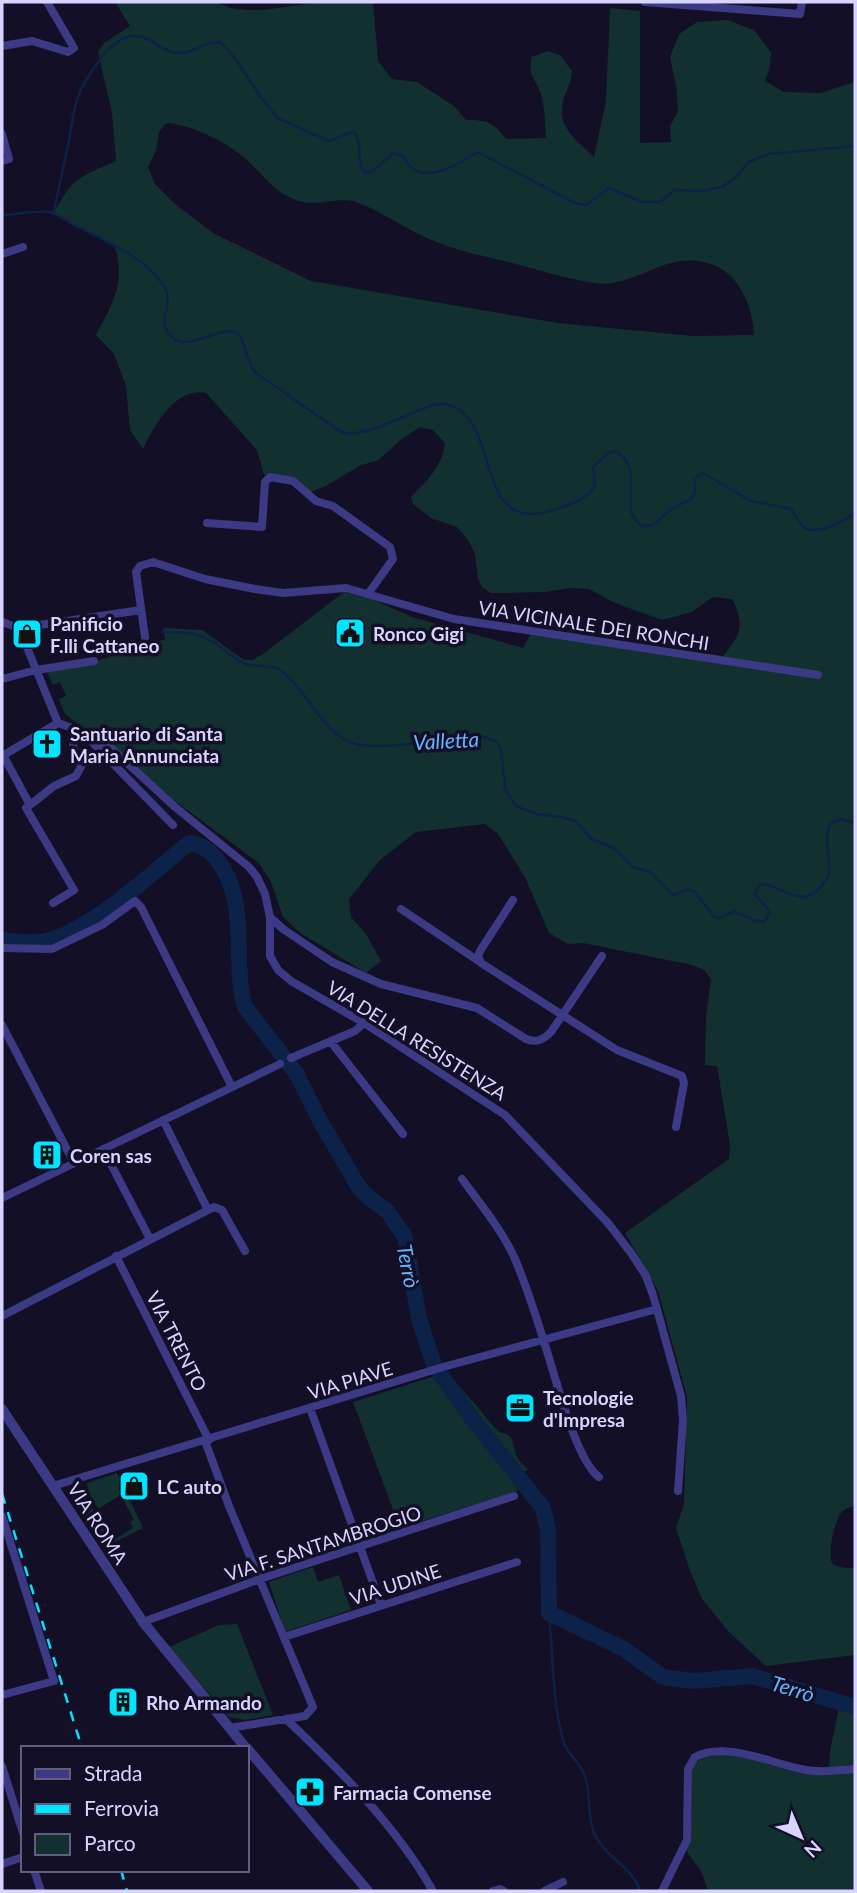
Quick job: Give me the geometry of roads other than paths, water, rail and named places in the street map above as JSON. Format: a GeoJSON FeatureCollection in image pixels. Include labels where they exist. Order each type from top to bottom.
{"type":"FeatureCollection","features":[{"type":"Feature","properties":{"kind":"street"},"geometry":{"type":"LineString","coordinates":[[2,46],[32,41],[68,52],[75,48],[47,2]]}},
{"type":"Feature","properties":{"kind":"street"},"geometry":{"type":"LineString","coordinates":[[645,2],[800,14],[802,2]]}},
{"type":"Feature","properties":{"kind":"street"},"geometry":{"type":"LineString","coordinates":[[2,134],[5,160]]}},
{"type":"Feature","properties":{"kind":"street"},"geometry":{"type":"LineString","coordinates":[[2,254],[23,247]]}},
{"type":"Feature","properties":{"kind":"street"},"geometry":{"type":"LineString","coordinates":[[207,523],[262,527],[265,482],[270,477],[293,481],[316,501],[333,506],[390,547],[393,559],[368,594]]}},
{"type":"Feature","properties":{"kind":"street","name":"VIA VICINALE DEI RONCHI"},"geometry":{"type":"LineString","coordinates":[[145,637],[136,572],[141,566],[153,562],[205,579],[256,589],[283,593],[346,588],[454,619],[818,675]]}},
{"type":"Feature","properties":{"kind":"street"},"geometry":{"type":"LineString","coordinates":[[2,622],[19,628],[141,610]]}},
{"type":"Feature","properties":{"kind":"street"},"geometry":{"type":"LineString","coordinates":[[19,628],[58,723],[2,756],[30,805]]}},
{"type":"Feature","properties":{"kind":"street"},"geometry":{"type":"LineString","coordinates":[[2,679],[36,670],[94,661]]}},
{"type":"Feature","properties":{"kind":"street","name":"VIA DELLA RESISTENZA"},"geometry":{"type":"LineString","coordinates":[[58,723],[75,729],[112,750],[175,807],[245,863],[261,883],[270,917],[271,956],[278,970],[291,981],[364,1023],[487,1102],[514,1123],[625,1243],[648,1280],[682,1400],[678,1491]]}},
{"type":"Feature","properties":{"kind":"street"},"geometry":{"type":"LineString","coordinates":[[53,903],[74,890],[26,808],[54,786],[76,776],[83,763],[73,748],[75,729]]}},
{"type":"Feature","properties":{"kind":"street"},"geometry":{"type":"LineString","coordinates":[[88,737],[173,825]]}},
{"type":"Feature","properties":{"kind":"street"},"geometry":{"type":"LineString","coordinates":[[481,963],[478,956],[480,951],[513,900]]}},
{"type":"Feature","properties":{"kind":"street"},"geometry":{"type":"LineString","coordinates":[[2,948],[52,950],[102,925],[135,901],[141,907],[232,1087]]}},
{"type":"Feature","properties":{"kind":"street"},"geometry":{"type":"LineString","coordinates":[[401,909],[617,1050],[682,1076],[684,1083],[676,1127]]}},
{"type":"Feature","properties":{"kind":"street"},"geometry":{"type":"LineString","coordinates":[[270,917],[332,962],[381,984],[477,1008],[535,1042],[545,1038],[564,1015],[602,956]]}},
{"type":"Feature","properties":{"kind":"street"},"geometry":{"type":"LineString","coordinates":[[292,1058],[355,1031],[364,1023]]}},
{"type":"Feature","properties":{"kind":"street"},"geometry":{"type":"LineString","coordinates":[[2,1025],[74,1163]]}},
{"type":"Feature","properties":{"kind":"street"},"geometry":{"type":"LineString","coordinates":[[331,1042],[403,1134]]}},
{"type":"Feature","properties":{"kind":"street"},"geometry":{"type":"LineString","coordinates":[[2,1198],[280,1064]]}},
{"type":"Feature","properties":{"kind":"street"},"geometry":{"type":"LineString","coordinates":[[163,1120],[208,1210]]}},
{"type":"Feature","properties":{"kind":"street"},"geometry":{"type":"LineString","coordinates":[[103,1149],[150,1239]]}},
{"type":"Feature","properties":{"kind":"street"},"geometry":{"type":"LineString","coordinates":[[462,1179],[507,1244],[578,1441],[589,1467],[599,1477]]}},
{"type":"Feature","properties":{"kind":"street"},"geometry":{"type":"LineString","coordinates":[[2,1316],[216,1207],[222,1210],[245,1251]]}},
{"type":"Feature","properties":{"kind":"street","name":"VIA TRENTO"},"geometry":{"type":"LineString","coordinates":[[116,1256],[207,1440],[273,1612],[313,1707],[308,1715],[286,1719]]}},
{"type":"Feature","properties":{"kind":"street","name":"VIA PIAVE"},"geometry":{"type":"LineString","coordinates":[[53,1486],[443,1367],[657,1309]]}},
{"type":"Feature","properties":{"kind":"street"},"geometry":{"type":"LineString","coordinates":[[310,1408],[381,1605]]}},
{"type":"Feature","properties":{"kind":"street","name":"VIA ROMA"},"geometry":{"type":"LineString","coordinates":[[2,1409],[143,1622],[245,1746]]}},
{"type":"Feature","properties":{"kind":"street","name":"VIA F. SANTAMBROGIO"},"geometry":{"type":"LineString","coordinates":[[143,1622],[260,1579],[514,1496]]}},
{"type":"Feature","properties":{"kind":"street"},"geometry":{"type":"LineString","coordinates":[[2,1516],[54,1681],[2,1695]]}},
{"type":"Feature","properties":{"kind":"street","name":"VIA UDINE"},"geometry":{"type":"LineString","coordinates":[[284,1637],[517,1562]]}},
{"type":"Feature","properties":{"kind":"street"},"geometry":{"type":"LineString","coordinates":[[229,1728],[286,1719],[339,1770],[381,1818],[433,1891]]}},
{"type":"Feature","properties":{"kind":"street","name":"VIA ROMA"},"geometry":{"type":"LineString","coordinates":[[248,1749],[368,1891]]}},
{"type":"Feature","properties":{"kind":"street"},"geometry":{"type":"LineString","coordinates":[[663,1891],[687,1840],[688,1769],[695,1756],[704,1753],[738,1754],[808,1771],[855,1769]]}},
{"type":"Feature","properties":{"kind":"street"},"geometry":{"type":"LineString","coordinates":[[2,1766],[21,1827]]}},
{"type":"Feature","properties":{"kind":"street"},"geometry":{"type":"LineString","coordinates":[[2,1864],[21,1858]]}},
{"type":"Feature","properties":{"kind":"street"},"geometry":{"type":"LineString","coordinates":[[35,1872],[41,1891]]}},
{"type":"Feature","properties":{"kind":"street"},"geometry":{"type":"LineString","coordinates":[[544,1891],[563,1882]]}},
{"type":"Feature","properties":{"kind":"street"},"geometry":{"type":"LineString","coordinates":[[493,1891],[503,1891]]}},
{"type":"Feature","properties":{"kind":"waterway"},"geometry":{"type":"LineString","coordinates":[[53,214],[75,106],[82,87],[97,63],[111,48],[126,37],[134,36],[146,38],[167,50],[179,53],[208,43],[220,42],[235,58],[278,118],[328,141],[355,133],[365,173],[372,172],[393,153],[402,155],[413,169],[429,173],[447,169],[478,152],[575,203],[586,205],[609,188],[642,202],[660,202],[674,190],[701,191],[722,187],[737,177],[747,163],[768,154],[855,146]]}},
{"type":"Feature","properties":{"kind":"waterway"},"geometry":{"type":"LineString","coordinates":[[2,215],[50,212],[136,258],[165,288],[168,300],[165,323],[169,334],[185,342],[224,332],[239,335],[256,373],[341,432],[373,429],[438,404],[463,413],[475,429],[498,491],[510,507],[527,514],[554,510],[586,496],[595,487],[593,467],[612,452],[620,454],[628,465],[632,513],[642,526],[653,525],[673,508],[691,499],[695,493],[694,479],[703,473],[751,501],[791,509],[801,524],[811,530],[831,526],[855,514]]}},
{"type":"Feature","properties":{"kind":"waterway","name":"Valletta"},"geometry":{"type":"LineString","coordinates":[[162,632],[195,634],[213,642],[244,663],[280,670],[334,732],[355,744],[397,745],[478,735],[496,741],[501,750],[505,789],[516,806],[536,814],[575,821],[592,839],[615,849],[633,867],[650,872],[673,895],[689,889],[695,892],[714,917],[719,918],[734,911],[764,922],[770,912],[755,894],[760,884],[802,897],[817,891],[828,875],[827,843],[830,824],[841,819],[855,823]]}},
{"type":"Feature","properties":{"kind":"waterway","name":"Terrò"},"geometry":{"type":"LineString","coordinates":[[2,940],[35,943],[58,937],[118,902],[189,843],[210,852],[227,875],[233,893],[245,1007],[296,1073],[358,1186],[388,1212],[405,1237],[419,1319],[434,1365],[543,1508],[548,1531],[549,1613],[624,1649],[663,1677],[693,1681],[752,1676],[855,1707]]}},
{"type":"Feature","properties":{"kind":"waterway"},"geometry":{"type":"LineString","coordinates":[[549,1613],[555,1693],[563,1740],[585,1776],[594,1833],[604,1849],[631,1875],[640,1891]]}},
{"type":"Feature","properties":{"kind":"railway"},"geometry":{"type":"LineString","coordinates":[[2,1494],[81,1746]]}},
{"type":"Feature","properties":{"kind":"railway"},"geometry":{"type":"LineString","coordinates":[[122,1872],[127,1891]]}},
{"type":"Feature","properties":{"kind":"place","name":"Ronco Gigi"},"geometry":{"type":"Point","coordinates":[350,633]}},
{"type":"Feature","properties":{"kind":"place","name":"Panificio F.lli Cattaneo"},"geometry":{"type":"Point","coordinates":[27,634]}},
{"type":"Feature","properties":{"kind":"place","name":"Santuario di Santa Maria Annunciata"},"geometry":{"type":"Point","coordinates":[47,744]}},
{"type":"Feature","properties":{"kind":"place","name":"Coren sas"},"geometry":{"type":"Point","coordinates":[47,1155]}},
{"type":"Feature","properties":{"kind":"place","name":"Tecnologie d'Impresa"},"geometry":{"type":"Point","coordinates":[520,1408]}},
{"type":"Feature","properties":{"kind":"place","name":"LC auto"},"geometry":{"type":"Point","coordinates":[134,1486]}},
{"type":"Feature","properties":{"kind":"place","name":"Rho Armando"},"geometry":{"type":"Point","coordinates":[123,1702]}},
{"type":"Feature","properties":{"kind":"place","name":"Farmacia Comense"},"geometry":{"type":"Point","coordinates":[310,1792]}}]}
